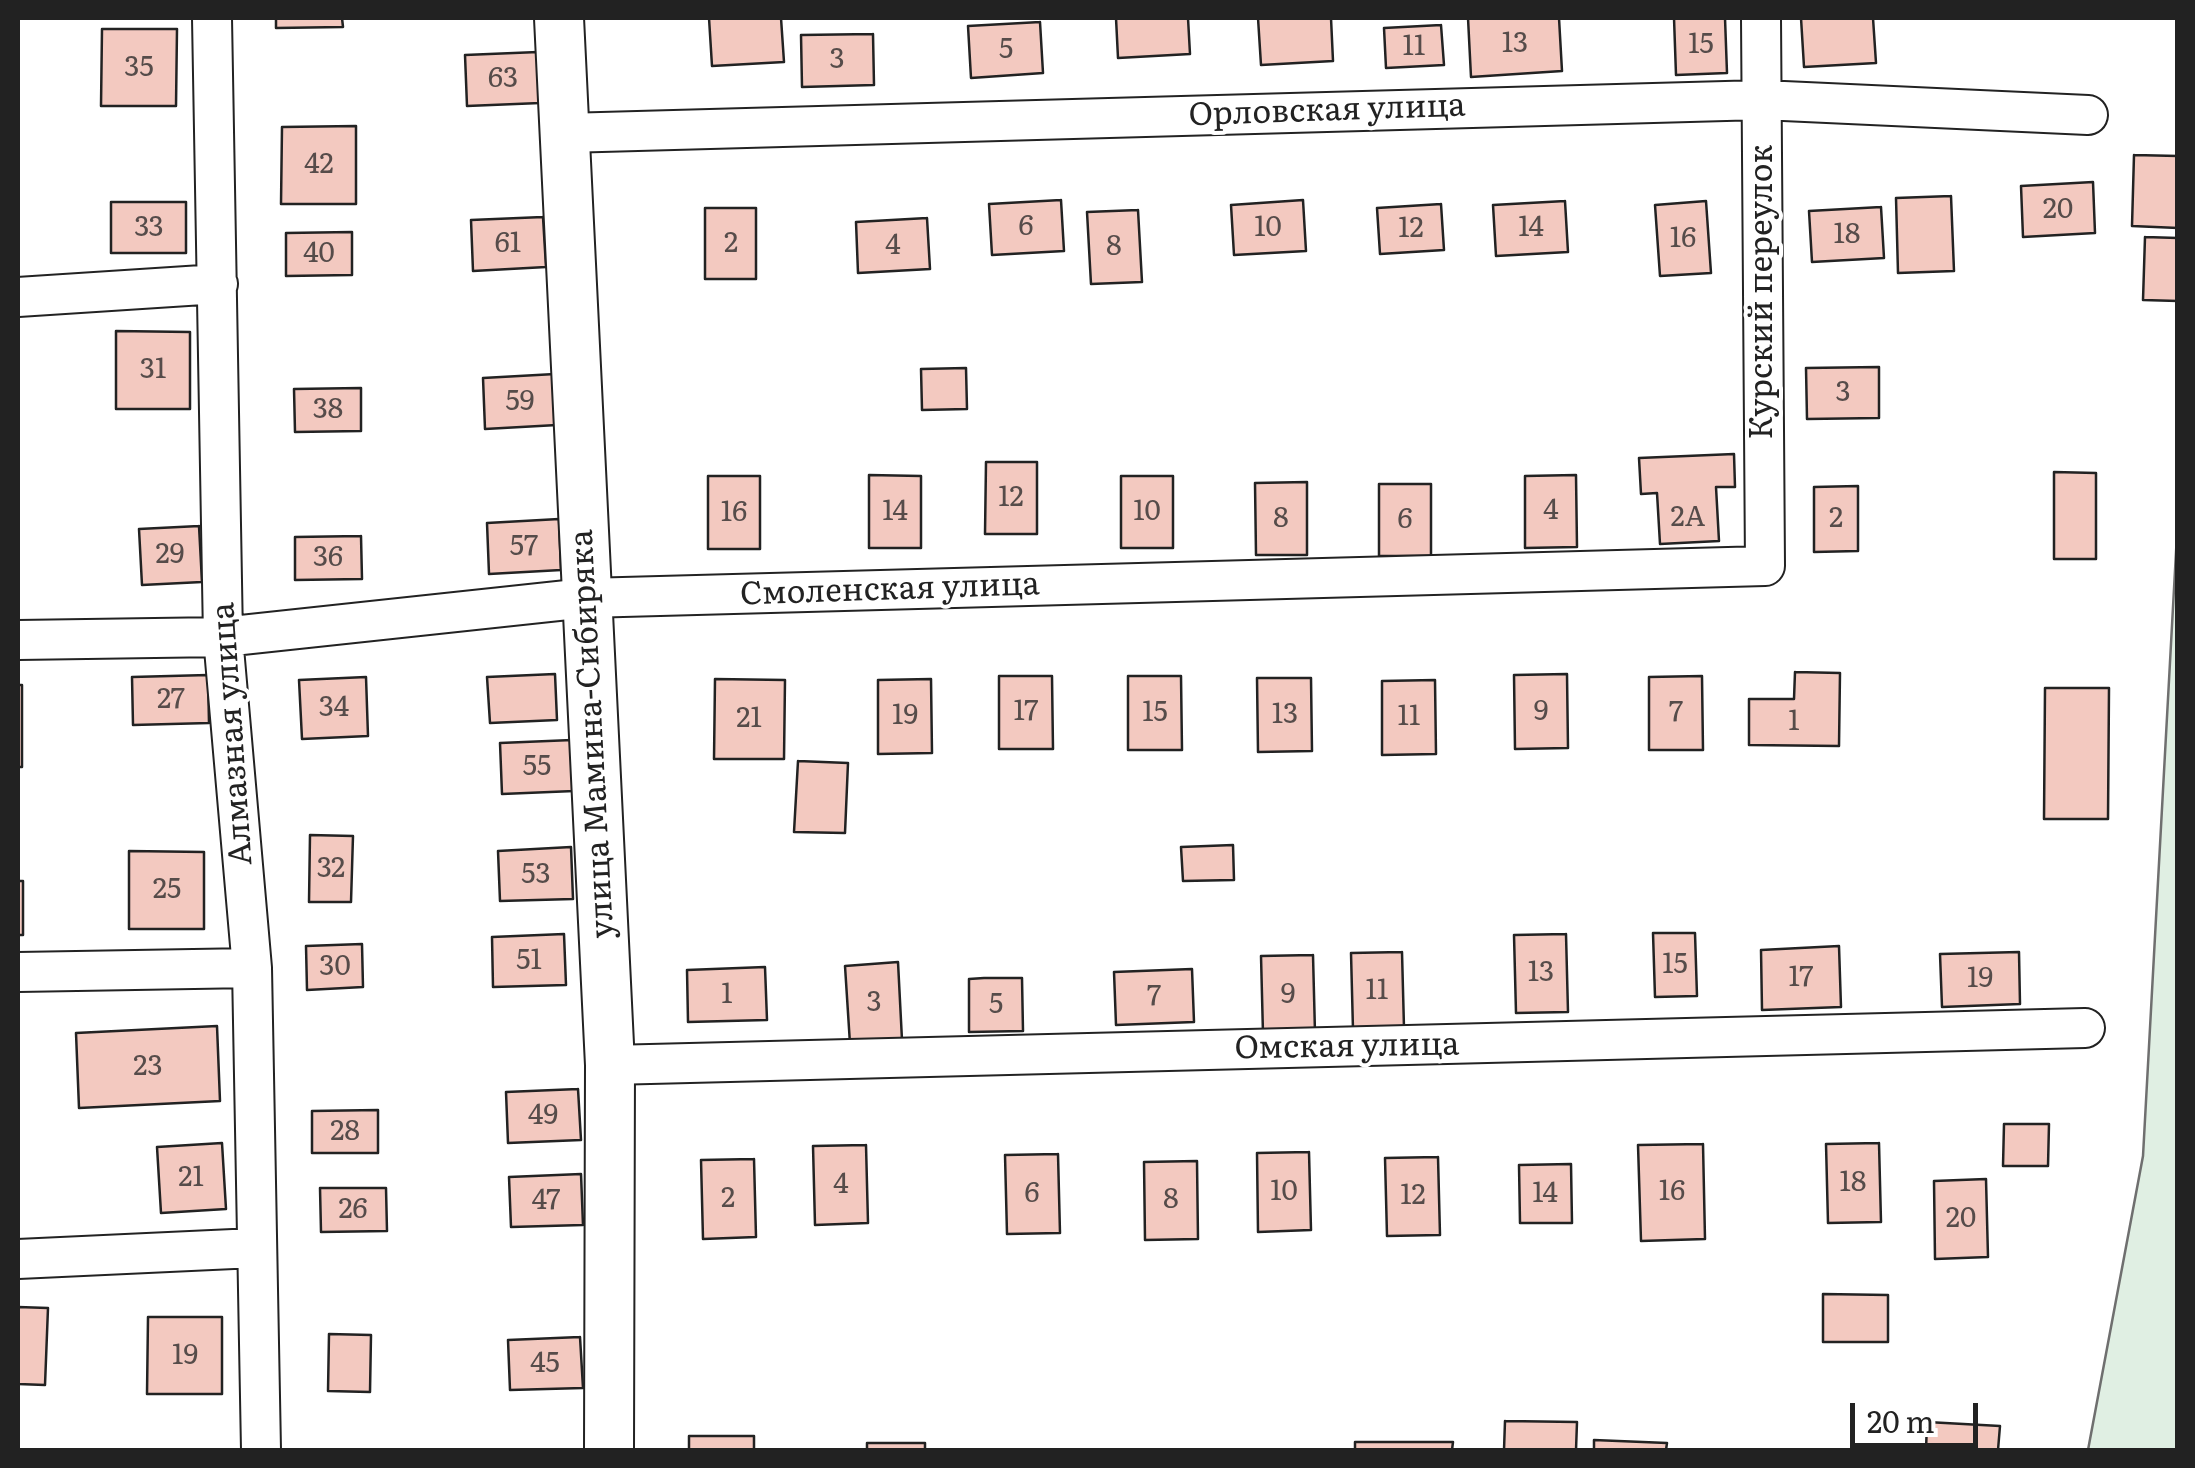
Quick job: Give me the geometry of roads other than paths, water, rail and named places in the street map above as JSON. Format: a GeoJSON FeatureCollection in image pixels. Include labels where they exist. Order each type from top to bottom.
{"type":"FeatureCollection","features":[{"type":"Feature","properties":{"kind":"street","name":"Алмазная улица"},"geometry":{"type":"LineString","coordinates":[[212,18],[223,637],[252,968],[261,1450]]}},
{"type":"Feature","properties":{"kind":"street","name":"улица Мамина-Сибиряка"},"geometry":{"type":"LineString","coordinates":[[559,18],[610,1065],[609,1450]]}},
{"type":"Feature","properties":{"kind":"street","name":"Курский переулок"},"geometry":{"type":"LineString","coordinates":[[1760,18],[1764,566]]}},
{"type":"Feature","properties":{"kind":"street","name":"Орловская улица"},"geometry":{"type":"LineString","coordinates":[[565,133],[1762,100],[2088,115]]}},
{"type":"Feature","properties":{"kind":"street"},"geometry":{"type":"LineString","coordinates":[[18,297],[218,284]]}},
{"type":"Feature","properties":{"kind":"street","name":"Смоленская улица"},"geometry":{"type":"LineString","coordinates":[[18,640],[223,637],[586,598],[1764,566]]}},
{"type":"Feature","properties":{"kind":"street"},"geometry":{"type":"LineString","coordinates":[[18,972],[252,968]]}},
{"type":"Feature","properties":{"kind":"street","name":"Омская улица"},"geometry":{"type":"LineString","coordinates":[[610,1065],[2084,1028]]}},
{"type":"Feature","properties":{"kind":"street"},"geometry":{"type":"LineString","coordinates":[[18,1259],[255,1248]]}}]}
